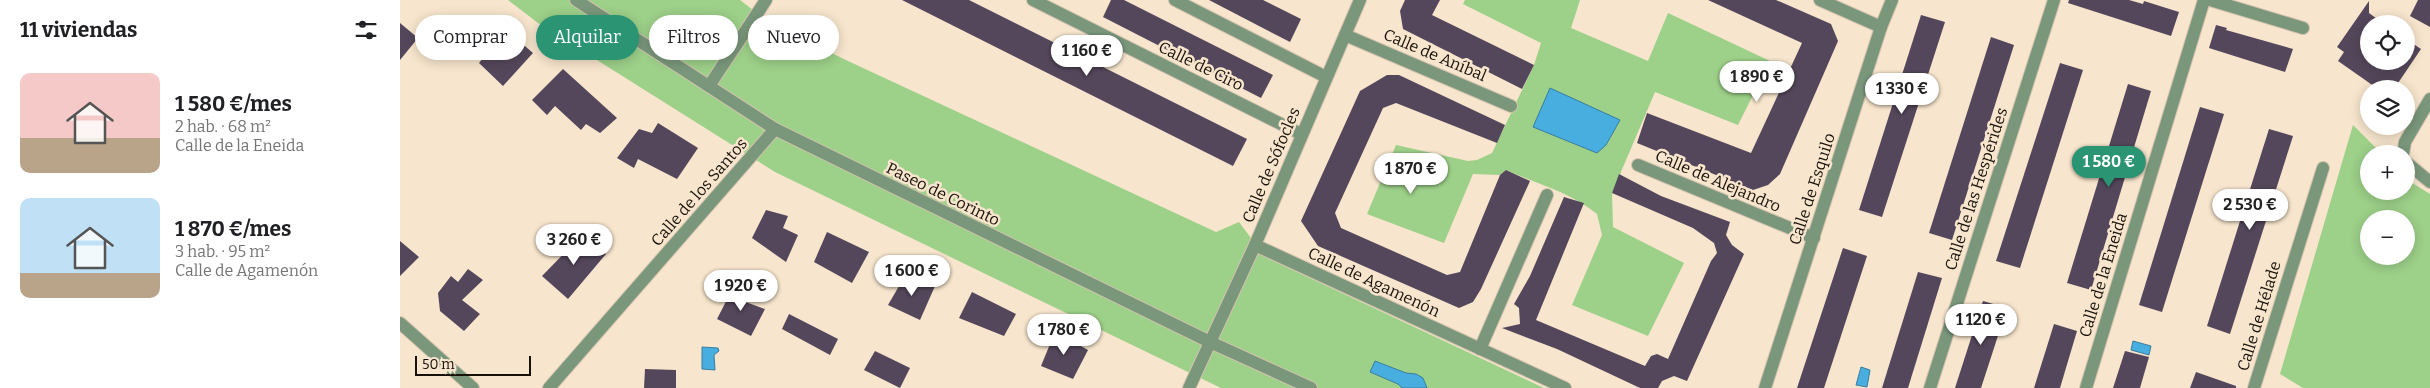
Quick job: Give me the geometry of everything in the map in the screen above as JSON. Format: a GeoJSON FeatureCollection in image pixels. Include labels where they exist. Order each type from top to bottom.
{"type":"FeatureCollection","features":[{"type":"Feature","properties":{"kind":"street","name":"Paseo de Corinto"},"geometry":{"type":"LineString","coordinates":[[576,0],[775,129],[1210,342],[1311,388]]}},
{"type":"Feature","properties":{"kind":"street"},"geometry":{"type":"LineString","coordinates":[[709,86],[766,0]]}},
{"type":"Feature","properties":{"kind":"street","name":"Calle de Ciro"},"geometry":{"type":"LineString","coordinates":[[1033,0],[1301,134]]}},
{"type":"Feature","properties":{"kind":"street"},"geometry":{"type":"LineString","coordinates":[[1175,0],[1326,76]]}},
{"type":"Feature","properties":{"kind":"street","name":"Calle de Sófocles"},"geometry":{"type":"LineString","coordinates":[[1189,388],[1255,245],[1360,0]]}},
{"type":"Feature","properties":{"kind":"street"},"geometry":{"type":"LineString","coordinates":[[1820,0],[1881,27]]}},
{"type":"Feature","properties":{"kind":"street","name":"Calle de Esquilo"},"geometry":{"type":"LineString","coordinates":[[1765,388],[1881,27],[1892,0]]}},
{"type":"Feature","properties":{"kind":"street","name":"Calle de las Hespérides"},"geometry":{"type":"LineString","coordinates":[[1930,388],[2054,0]]}},
{"type":"Feature","properties":{"kind":"street","name":"Calle de la Eneida"},"geometry":{"type":"LineString","coordinates":[[2086,388],[2204,0]]}},
{"type":"Feature","properties":{"kind":"street"},"geometry":{"type":"LineString","coordinates":[[2210,0],[2303,28]]}},
{"type":"Feature","properties":{"kind":"street","name":"Calle de Aníbal"},"geometry":{"type":"LineString","coordinates":[[1345,35],[1511,106]]}},
{"type":"Feature","properties":{"kind":"street"},"geometry":{"type":"LineString","coordinates":[[2404,145],[2430,99]]}},
{"type":"Feature","properties":{"kind":"street","name":"Calle de los Santos"},"geometry":{"type":"LineString","coordinates":[[549,388],[775,129]]}},
{"type":"Feature","properties":{"kind":"street","name":"Calle de Alejandro"},"geometry":{"type":"LineString","coordinates":[[1638,165],[1814,238]]}},
{"type":"Feature","properties":{"kind":"street","name":"Calle de Hélade"},"geometry":{"type":"LineString","coordinates":[[2254,388],[2323,168]]}},
{"type":"Feature","properties":{"kind":"street"},"geometry":{"type":"LineString","coordinates":[[2415,170],[2430,182]]}},
{"type":"Feature","properties":{"kind":"street"},"geometry":{"type":"LineString","coordinates":[[1480,349],[1547,195]]}},
{"type":"Feature","properties":{"kind":"street","name":"Calle de Agamenón"},"geometry":{"type":"LineString","coordinates":[[1255,245],[1564,388]]}},
{"type":"Feature","properties":{"kind":"street"},"geometry":{"type":"LineString","coordinates":[[400,324],[473,388]]}},
{"type":"Feature","properties":{"kind":"green space"},"geometry":{"type":"Polygon","coordinates":[[[508,0],[740,0],[760,15],[748,15],[748,60],[839,60],[839,57],[1216,232],[1239,222],[1265,257],[1544,388],[1221,388],[775,172],[597,60],[639,60],[639,15],[536,15],[536,21],[508,0]]]}},
{"type":"Feature","properties":{"kind":"green space"},"geometry":{"type":"Polygon","coordinates":[[[1465,0],[1580,0],[1571,28],[1648,61],[1668,13],[1770,61],[1738,125],[1655,92],[1612,193],[1613,227],[1684,263],[1648,336],[1572,305],[1602,235],[1597,214],[1587,206],[1553,189],[1506,170],[1500,175],[1473,174],[1444,243],[1367,214],[1396,145],[1468,161],[1477,160],[1492,153],[1534,65],[1541,43],[1463,4],[1465,0]]]}},
{"type":"Feature","properties":{"kind":"green space"},"geometry":{"type":"Polygon","coordinates":[[[2353,125],[2360,132],[2360,135],[2363,135],[2373,145],[2360,145],[2360,200],[2415,200],[2415,185],[2430,194],[2430,388],[2303,388],[2280,374],[2353,125]]]}},
{"type":"Feature","properties":{"kind":"water"},"geometry":{"type":"Polygon","coordinates":[[[1550,88],[1620,120],[1606,145],[1597,153],[1533,127],[1550,88]]]}},
{"type":"Feature","properties":{"kind":"water"},"geometry":{"type":"Polygon","coordinates":[[[2133,341],[2151,346],[2149,355],[2131,350],[2133,341]]]}},
{"type":"Feature","properties":{"kind":"water"},"geometry":{"type":"Polygon","coordinates":[[[702,347],[718,348],[719,351],[714,355],[715,370],[702,369],[702,347]]]}},
{"type":"Feature","properties":{"kind":"water"},"geometry":{"type":"Polygon","coordinates":[[[1375,361],[1406,373],[1416,374],[1423,378],[1427,388],[1402,388],[1398,384],[1370,372],[1375,361]]]}},
{"type":"Feature","properties":{"kind":"water"},"geometry":{"type":"Polygon","coordinates":[[[1861,367],[1870,370],[1867,387],[1856,385],[1861,367]]]}},
{"type":"Feature","properties":{"kind":"building"},"geometry":{"type":"Polygon","coordinates":[[[902,0],[969,0],[1247,139],[1233,166],[902,0]]]}},
{"type":"Feature","properties":{"kind":"building"},"geometry":{"type":"Polygon","coordinates":[[[1111,0],[1124,0],[1273,75],[1261,98],[1103,17],[1111,0]]]}},
{"type":"Feature","properties":{"kind":"building"},"geometry":{"type":"Polygon","coordinates":[[[1209,0],[1263,0],[1301,19],[1290,42],[1209,0]]]}},
{"type":"Feature","properties":{"kind":"building"},"geometry":{"type":"Polygon","coordinates":[[[1405,0],[1440,0],[1432,15],[1534,65],[1522,89],[1403,29],[1400,11],[1405,0]]]}},
{"type":"Feature","properties":{"kind":"building"},"geometry":{"type":"Polygon","coordinates":[[[1708,0],[1776,0],[1831,24],[1838,41],[1780,174],[1768,185],[1753,190],[1637,143],[1647,113],[1751,153],[1802,43],[1708,0]]]}},
{"type":"Feature","properties":{"kind":"building"},"geometry":{"type":"Polygon","coordinates":[[[2069,0],[2129,0],[2143,4],[2144,1],[2179,12],[2171,36],[2068,3],[2069,0]]]}},
{"type":"Feature","properties":{"kind":"building"},"geometry":{"type":"Polygon","coordinates":[[[2418,0],[2430,0],[2430,27],[2415,19],[2415,15],[2410,15],[2418,0]]]}},
{"type":"Feature","properties":{"kind":"building"},"geometry":{"type":"Polygon","coordinates":[[[2369,1],[2369,13],[2372,15],[2360,15],[2360,70],[2407,70],[2400,80],[2365,80],[2338,61],[2344,52],[2337,47],[2369,1]]]}},
{"type":"Feature","properties":{"kind":"building"},"geometry":{"type":"Polygon","coordinates":[[[1921,15],[1945,22],[1882,217],[1859,210],[1921,15]]]}},
{"type":"Feature","properties":{"kind":"building"},"geometry":{"type":"Polygon","coordinates":[[[400,23],[415,36],[415,42],[400,60],[400,23]]]}},
{"type":"Feature","properties":{"kind":"building"},"geometry":{"type":"Polygon","coordinates":[[[2216,25],[2227,28],[2226,30],[2293,49],[2285,72],[2209,48],[2216,25]]]}},
{"type":"Feature","properties":{"kind":"building"},"geometry":{"type":"Polygon","coordinates":[[[1991,37],[2014,45],[1952,240],[1929,233],[1991,37]]]}},
{"type":"Feature","properties":{"kind":"building"},"geometry":{"type":"Polygon","coordinates":[[[2415,45],[2421,49],[2415,58],[2415,45]]]}},
{"type":"Feature","properties":{"kind":"building"},"geometry":{"type":"Polygon","coordinates":[[[526,47],[533,53],[503,86],[479,63],[481,60],[526,60],[526,47]]]}},
{"type":"Feature","properties":{"kind":"building"},"geometry":{"type":"Polygon","coordinates":[[[2060,63],[2083,70],[2020,268],[1996,261],[2060,63]]]}},
{"type":"Feature","properties":{"kind":"building"},"geometry":{"type":"Polygon","coordinates":[[[563,69],[617,118],[600,133],[586,124],[581,130],[555,106],[547,115],[532,100],[563,69]]]}},
{"type":"Feature","properties":{"kind":"building"},"geometry":{"type":"Polygon","coordinates":[[[1387,75],[1399,75],[1505,125],[1497,143],[1396,103],[1383,108],[1335,213],[1341,228],[1447,275],[1460,272],[1500,175],[1506,170],[1530,181],[1481,289],[1473,302],[1459,308],[1318,246],[1301,221],[1360,91],[1387,75]]]}},
{"type":"Feature","properties":{"kind":"building"},"geometry":{"type":"Polygon","coordinates":[[[2128,84],[2151,91],[2091,290],[2067,283],[2128,84]]]}},
{"type":"Feature","properties":{"kind":"building"},"geometry":{"type":"Polygon","coordinates":[[[2200,107],[2224,114],[2162,312],[2139,305],[2200,107]]]}},
{"type":"Feature","properties":{"kind":"building"},"geometry":{"type":"Polygon","coordinates":[[[658,123],[698,148],[677,179],[638,159],[634,168],[617,158],[639,129],[652,133],[658,123]]]}},
{"type":"Feature","properties":{"kind":"building"},"geometry":{"type":"Polygon","coordinates":[[[2269,129],[2293,136],[2230,334],[2207,326],[2269,129]]]}},
{"type":"Feature","properties":{"kind":"building"},"geometry":{"type":"Polygon","coordinates":[[[1619,174],[1661,196],[1730,222],[1726,235],[1732,245],[1744,254],[1687,381],[1674,376],[1662,381],[1658,388],[1640,388],[1557,349],[1502,328],[1520,324],[1519,308],[1514,304],[1530,276],[1564,197],[1584,203],[1536,320],[1645,366],[1651,356],[1657,354],[1668,359],[1711,261],[1717,253],[1714,243],[1693,228],[1612,193],[1619,174]]]}},
{"type":"Feature","properties":{"kind":"building"},"geometry":{"type":"Polygon","coordinates":[[[766,210],[788,216],[783,228],[798,235],[786,262],[752,238],[766,210]]]}},
{"type":"Feature","properties":{"kind":"building"},"geometry":{"type":"Polygon","coordinates":[[[827,232],[869,252],[852,283],[814,262],[827,232]]]}},
{"type":"Feature","properties":{"kind":"building"},"geometry":{"type":"Polygon","coordinates":[[[583,234],[606,254],[568,299],[542,276],[583,234]]]}},
{"type":"Feature","properties":{"kind":"building"},"geometry":{"type":"Polygon","coordinates":[[[400,241],[419,257],[400,276],[400,241]]]}},
{"type":"Feature","properties":{"kind":"building"},"geometry":{"type":"Polygon","coordinates":[[[1843,248],[1867,256],[1824,388],[1797,388],[1843,248]]]}},
{"type":"Feature","properties":{"kind":"building"},"geometry":{"type":"Polygon","coordinates":[[[468,269],[483,280],[462,300],[480,314],[464,331],[440,311],[438,293],[451,276],[458,282],[468,269]]]}},
{"type":"Feature","properties":{"kind":"building"},"geometry":{"type":"Polygon","coordinates":[[[1918,272],[1942,278],[1908,388],[1882,388],[1918,272]]]}},
{"type":"Feature","properties":{"kind":"building"},"geometry":{"type":"Polygon","coordinates":[[[906,274],[935,286],[920,320],[888,305],[906,274]]]}},
{"type":"Feature","properties":{"kind":"building"},"geometry":{"type":"Polygon","coordinates":[[[734,286],[748,291],[743,301],[765,309],[751,336],[717,319],[734,286]]]}},
{"type":"Feature","properties":{"kind":"building"},"geometry":{"type":"Polygon","coordinates":[[[972,292],[1016,314],[1004,336],[959,318],[972,292]]]}},
{"type":"Feature","properties":{"kind":"building"},"geometry":{"type":"Polygon","coordinates":[[[1983,301],[2007,308],[1981,388],[1955,388],[1983,301]]]}},
{"type":"Feature","properties":{"kind":"building"},"geometry":{"type":"Polygon","coordinates":[[[789,314],[838,339],[830,355],[782,329],[789,314]]]}},
{"type":"Feature","properties":{"kind":"building"},"geometry":{"type":"Polygon","coordinates":[[[2054,324],[2077,331],[2060,388],[2034,388],[2054,324]]]}},
{"type":"Feature","properties":{"kind":"building"},"geometry":{"type":"Polygon","coordinates":[[[1055,332],[1088,350],[1073,379],[1041,366],[1055,332]]]}},
{"type":"Feature","properties":{"kind":"building"},"geometry":{"type":"Polygon","coordinates":[[[875,351],[910,368],[900,388],[864,370],[875,351]]]}},
{"type":"Feature","properties":{"kind":"building"},"geometry":{"type":"Polygon","coordinates":[[[2125,351],[2149,357],[2140,388],[2113,388],[2125,351]]]}},
{"type":"Feature","properties":{"kind":"building"},"geometry":{"type":"Polygon","coordinates":[[[645,369],[676,370],[676,388],[644,388],[645,369]]]}},
{"type":"Feature","properties":{"kind":"building"},"geometry":{"type":"Polygon","coordinates":[[[2196,372],[2236,386],[2236,388],[2190,388],[2196,372]]]}}]}
